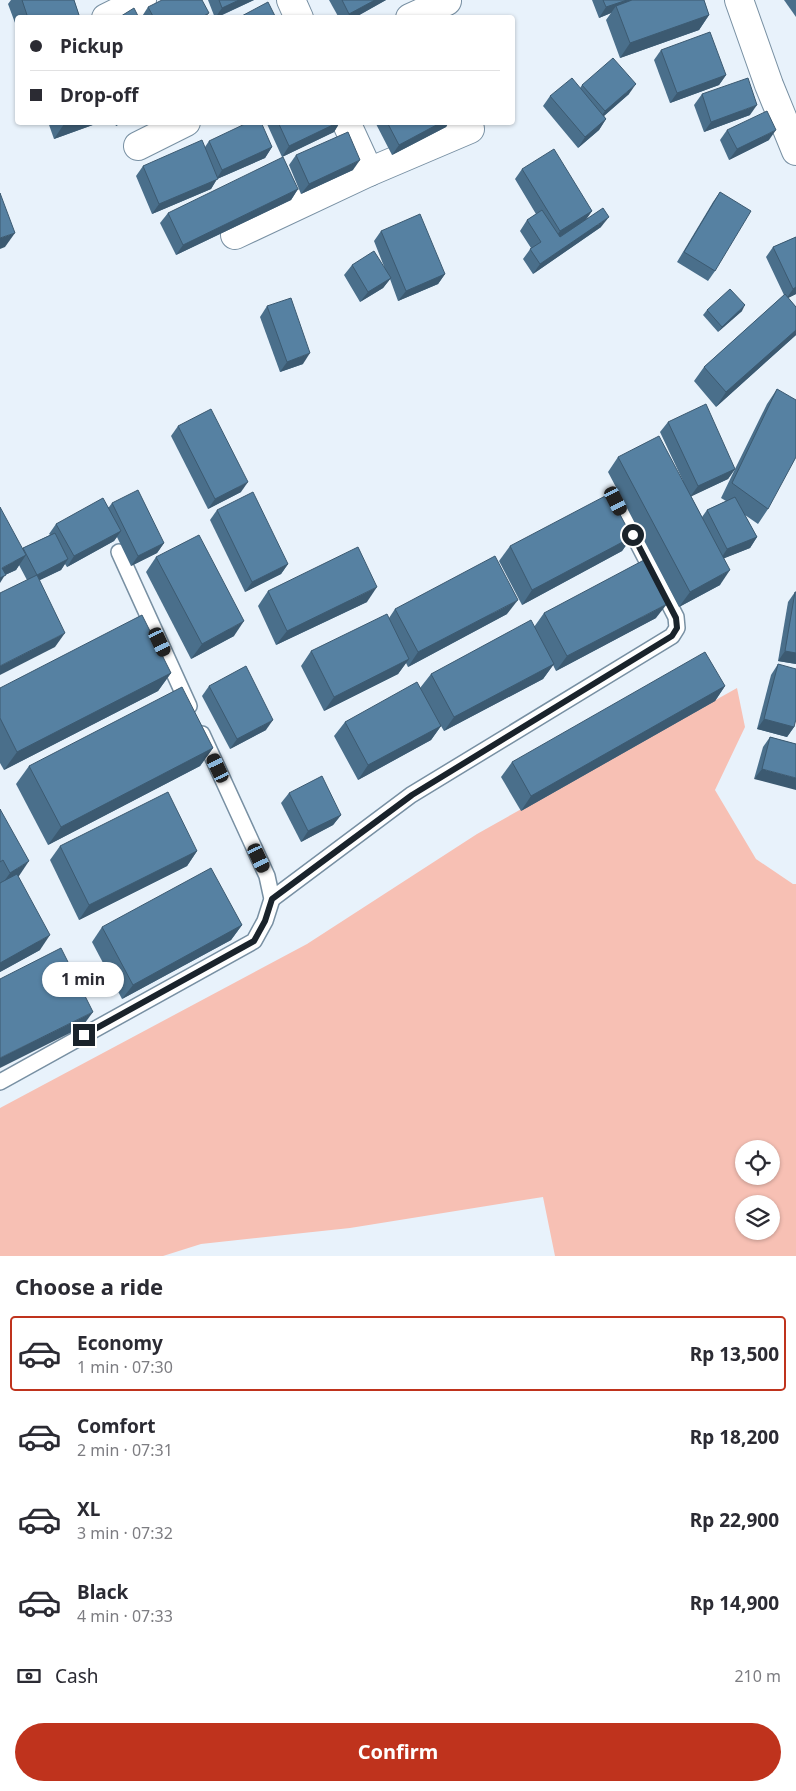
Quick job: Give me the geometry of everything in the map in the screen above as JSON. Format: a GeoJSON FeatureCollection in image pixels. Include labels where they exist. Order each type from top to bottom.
{"type":"FeatureCollection","features":[{"type":"Feature","properties":{"kind":"street"},"geometry":{"type":"LineString","coordinates":[[112,15],[142,0]]}},
{"type":"Feature","properties":{"kind":"street"},"geometry":{"type":"LineString","coordinates":[[291,0],[298,15]]}},
{"type":"Feature","properties":{"kind":"street"},"geometry":{"type":"LineString","coordinates":[[739,0],[769,85],[796,151]]}},
{"type":"Feature","properties":{"kind":"street"},"geometry":{"type":"LineString","coordinates":[[417,15],[447,1]]}},
{"type":"Feature","properties":{"kind":"street"},"geometry":{"type":"LineString","coordinates":[[138,146],[180,125]]}},
{"type":"Feature","properties":{"kind":"street"},"geometry":{"type":"LineString","coordinates":[[347,125],[369,172]]}},
{"type":"Feature","properties":{"kind":"street"},"geometry":{"type":"LineString","coordinates":[[235,235],[369,172],[470,129]]}},
{"type":"Feature","properties":{"kind":"lane"},"geometry":{"type":"LineString","coordinates":[[272,899],[412,795],[672,636],[677,628],[676,618],[616,501]]}},
{"type":"Feature","properties":{"kind":"lane"},"geometry":{"type":"LineString","coordinates":[[0,1082],[254,941],[265,921],[272,899],[267,876],[119,552]]}},
{"type":"Feature","properties":{"kind":"shaded area"},"geometry":{"type":"Polygon","coordinates":[[[737,688],[745,727],[715,790],[756,859],[793,884],[796,884],[796,1256],[555,1256],[543,1197],[350,1228],[201,1244],[163,1256],[0,1256],[0,1108],[307,944],[477,834],[737,688]]]}},
{"type":"Feature","properties":{"kind":"building"},"geometry":{"type":"Polygon","coordinates":[[[22,0],[74,0],[79,15],[27,15],[22,0]]]}},
{"type":"Feature","properties":{"kind":"building"},"geometry":{"type":"Polygon","coordinates":[[[162,0],[202,0],[209,13],[205,15],[152,15],[148,7],[162,0]]]}},
{"type":"Feature","properties":{"kind":"building"},"geometry":{"type":"Polygon","coordinates":[[[219,0],[239,0],[222,8],[219,0]]]}},
{"type":"Feature","properties":{"kind":"building"},"geometry":{"type":"Polygon","coordinates":[[[342,0],[375,0],[349,14],[342,0]]]}},
{"type":"Feature","properties":{"kind":"building"},"geometry":{"type":"Polygon","coordinates":[[[603,0],[627,0],[606,7],[603,0]]]}},
{"type":"Feature","properties":{"kind":"building"},"geometry":{"type":"Polygon","coordinates":[[[632,0],[704,0],[709,15],[630,43],[616,6],[632,0]]]}},
{"type":"Feature","properties":{"kind":"building"},"geometry":{"type":"Polygon","coordinates":[[[268,2],[274,15],[244,15],[268,2]]]}},
{"type":"Feature","properties":{"kind":"building"},"geometry":{"type":"Polygon","coordinates":[[[134,8],[138,15],[123,15],[134,8]]]}},
{"type":"Feature","properties":{"kind":"building"},"geometry":{"type":"Polygon","coordinates":[[[710,32],[726,75],[677,93],[661,50],[710,32]]]}},
{"type":"Feature","properties":{"kind":"building"},"geometry":{"type":"Polygon","coordinates":[[[613,58],[636,84],[605,111],[582,85],[613,58]]]}},
{"type":"Feature","properties":{"kind":"building"},"geometry":{"type":"Polygon","coordinates":[[[572,78],[606,119],[585,137],[550,96],[572,78]]]}},
{"type":"Feature","properties":{"kind":"building"},"geometry":{"type":"Polygon","coordinates":[[[748,78],[757,105],[711,122],[702,94],[748,78]]]}},
{"type":"Feature","properties":{"kind":"building"},"geometry":{"type":"Polygon","coordinates":[[[767,111],[776,130],[737,149],[727,130],[767,111]]]}},
{"type":"Feature","properties":{"kind":"building"},"geometry":{"type":"Polygon","coordinates":[[[243,125],[262,125],[272,147],[222,170],[209,141],[243,125]]]}},
{"type":"Feature","properties":{"kind":"building"},"geometry":{"type":"Polygon","coordinates":[[[279,125],[333,125],[289,146],[279,125]]]}},
{"type":"Feature","properties":{"kind":"building"},"geometry":{"type":"Polygon","coordinates":[[[389,125],[436,125],[399,145],[389,125]]]}},
{"type":"Feature","properties":{"kind":"building"},"geometry":{"type":"Polygon","coordinates":[[[348,132],[360,160],[309,184],[296,155],[348,132]]]}},
{"type":"Feature","properties":{"kind":"building"},"geometry":{"type":"Polygon","coordinates":[[[202,140],[218,179],[159,204],[143,166],[202,140]]]}},
{"type":"Feature","properties":{"kind":"building"},"geometry":{"type":"Polygon","coordinates":[[[554,149],[592,211],[560,231],[522,169],[554,149]]]}},
{"type":"Feature","properties":{"kind":"building"},"geometry":{"type":"Polygon","coordinates":[[[283,157],[298,189],[183,245],[168,213],[283,157]]]}},
{"type":"Feature","properties":{"kind":"building"},"geometry":{"type":"Polygon","coordinates":[[[720,192],[751,211],[715,271],[684,252],[720,192]]]}},
{"type":"Feature","properties":{"kind":"building"},"geometry":{"type":"Polygon","coordinates":[[[0,193],[15,233],[0,238],[0,193]]]}},
{"type":"Feature","properties":{"kind":"building"},"geometry":{"type":"Polygon","coordinates":[[[603,208],[609,217],[540,264],[530,249],[541,242],[527,220],[542,210],[560,237],[603,208]]]}},
{"type":"Feature","properties":{"kind":"building"},"geometry":{"type":"Polygon","coordinates":[[[420,214],[445,274],[406,291],[381,231],[420,214]]]}},
{"type":"Feature","properties":{"kind":"building"},"geometry":{"type":"Polygon","coordinates":[[[796,237],[796,287],[793,289],[773,247],[796,237]]]}},
{"type":"Feature","properties":{"kind":"building"},"geometry":{"type":"Polygon","coordinates":[[[374,251],[391,278],[368,292],[352,265],[374,251]]]}},
{"type":"Feature","properties":{"kind":"building"},"geometry":{"type":"Polygon","coordinates":[[[730,289],[745,305],[722,327],[707,310],[730,289]]]}},
{"type":"Feature","properties":{"kind":"building"},"geometry":{"type":"Polygon","coordinates":[[[785,294],[796,307],[796,330],[726,392],[704,367],[785,294]]]}},
{"type":"Feature","properties":{"kind":"building"},"geometry":{"type":"Polygon","coordinates":[[[291,298],[310,353],[287,362],[267,306],[291,298]]]}},
{"type":"Feature","properties":{"kind":"building"},"geometry":{"type":"Polygon","coordinates":[[[777,389],[796,400],[796,457],[768,509],[732,483],[777,389]]]}},
{"type":"Feature","properties":{"kind":"building"},"geometry":{"type":"Polygon","coordinates":[[[706,404],[735,469],[698,486],[668,422],[706,404]]]}},
{"type":"Feature","properties":{"kind":"building"},"geometry":{"type":"Polygon","coordinates":[[[211,409],[248,482],[215,499],[178,426],[211,409]]]}},
{"type":"Feature","properties":{"kind":"building"},"geometry":{"type":"Polygon","coordinates":[[[659,436],[730,570],[690,592],[618,457],[659,436]]]}},
{"type":"Feature","properties":{"kind":"building"},"geometry":{"type":"Polygon","coordinates":[[[138,490],[164,543],[138,556],[112,503],[138,490]]]}},
{"type":"Feature","properties":{"kind":"building"},"geometry":{"type":"Polygon","coordinates":[[[253,492],[288,564],[252,582],[217,510],[253,492]]]}},
{"type":"Feature","properties":{"kind":"building"},"geometry":{"type":"Polygon","coordinates":[[[609,494],[632,537],[532,590],[510,546],[609,494]]]}},
{"type":"Feature","properties":{"kind":"building"},"geometry":{"type":"Polygon","coordinates":[[[735,497],[757,537],[727,549],[707,510],[735,497]]]}},
{"type":"Feature","properties":{"kind":"building"},"geometry":{"type":"Polygon","coordinates":[[[103,498],[121,531],[74,556],[56,524],[103,498]]]}},
{"type":"Feature","properties":{"kind":"building"},"geometry":{"type":"Polygon","coordinates":[[[0,507],[26,555],[2,568],[6,575],[0,578],[0,507]]]}},
{"type":"Feature","properties":{"kind":"building"},"geometry":{"type":"Polygon","coordinates":[[[55,533],[68,559],[37,575],[23,548],[55,533]]]}},
{"type":"Feature","properties":{"kind":"building"},"geometry":{"type":"Polygon","coordinates":[[[199,535],[244,621],[202,644],[156,557],[199,535]]]}},
{"type":"Feature","properties":{"kind":"building"},"geometry":{"type":"Polygon","coordinates":[[[358,547],[377,587],[287,631],[268,591],[358,547]]]}},
{"type":"Feature","properties":{"kind":"building"},"geometry":{"type":"Polygon","coordinates":[[[495,556],[518,600],[418,652],[395,609],[495,556]]]}},
{"type":"Feature","properties":{"kind":"building"},"geometry":{"type":"Polygon","coordinates":[[[644,560],[667,604],[567,656],[544,613],[644,560]]]}},
{"type":"Feature","properties":{"kind":"building"},"geometry":{"type":"Polygon","coordinates":[[[37,575],[65,633],[0,666],[0,593],[37,575]]]}},
{"type":"Feature","properties":{"kind":"building"},"geometry":{"type":"Polygon","coordinates":[[[796,592],[796,653],[785,651],[796,592]]]}},
{"type":"Feature","properties":{"kind":"building"},"geometry":{"type":"Polygon","coordinates":[[[387,614],[409,659],[334,697],[311,651],[387,614]]]}},
{"type":"Feature","properties":{"kind":"building"},"geometry":{"type":"Polygon","coordinates":[[[142,615],[171,673],[17,752],[0,718],[0,688],[142,615]]]}},
{"type":"Feature","properties":{"kind":"building"},"geometry":{"type":"Polygon","coordinates":[[[531,620],[554,664],[454,717],[431,674],[531,620]]]}},
{"type":"Feature","properties":{"kind":"building"},"geometry":{"type":"Polygon","coordinates":[[[705,652],[725,686],[531,796],[512,762],[705,652]]]}},
{"type":"Feature","properties":{"kind":"building"},"geometry":{"type":"Polygon","coordinates":[[[778,664],[796,669],[796,719],[794,727],[764,719],[778,664]]]}},
{"type":"Feature","properties":{"kind":"building"},"geometry":{"type":"Polygon","coordinates":[[[246,666],[273,720],[237,739],[209,686],[246,666]]]}},
{"type":"Feature","properties":{"kind":"building"},"geometry":{"type":"Polygon","coordinates":[[[417,682],[441,726],[368,765],[345,722],[417,682]]]}},
{"type":"Feature","properties":{"kind":"building"},"geometry":{"type":"Polygon","coordinates":[[[182,687],[213,748],[61,827],[29,766],[182,687]]]}},
{"type":"Feature","properties":{"kind":"building"},"geometry":{"type":"Polygon","coordinates":[[[770,737],[796,744],[796,778],[762,769],[770,737]]]}},
{"type":"Feature","properties":{"kind":"building"},"geometry":{"type":"Polygon","coordinates":[[[322,776],[341,815],[308,831],[289,793],[322,776]]]}},
{"type":"Feature","properties":{"kind":"building"},"geometry":{"type":"Polygon","coordinates":[[[168,792],[197,851],[89,905],[60,846],[168,792]]]}},
{"type":"Feature","properties":{"kind":"building"},"geometry":{"type":"Polygon","coordinates":[[[0,809],[29,861],[10,873],[3,860],[0,862],[0,809]]]}},
{"type":"Feature","properties":{"kind":"building"},"geometry":{"type":"Polygon","coordinates":[[[211,868],[242,925],[133,985],[102,927],[211,868]]]}},
{"type":"Feature","properties":{"kind":"building"},"geometry":{"type":"Polygon","coordinates":[[[17,874],[50,935],[0,963],[0,883],[17,874]]]}},
{"type":"Feature","properties":{"kind":"building"},"geometry":{"type":"Polygon","coordinates":[[[61,948],[93,1012],[0,1058],[0,979],[61,948]]]}},
{"type":"Feature","properties":{"kind":"route"},"geometry":{"type":"LineString","coordinates":[[84,1035],[254,941],[265,921],[272,899],[412,795],[672,636],[677,628],[676,618],[633,535]]}}]}
